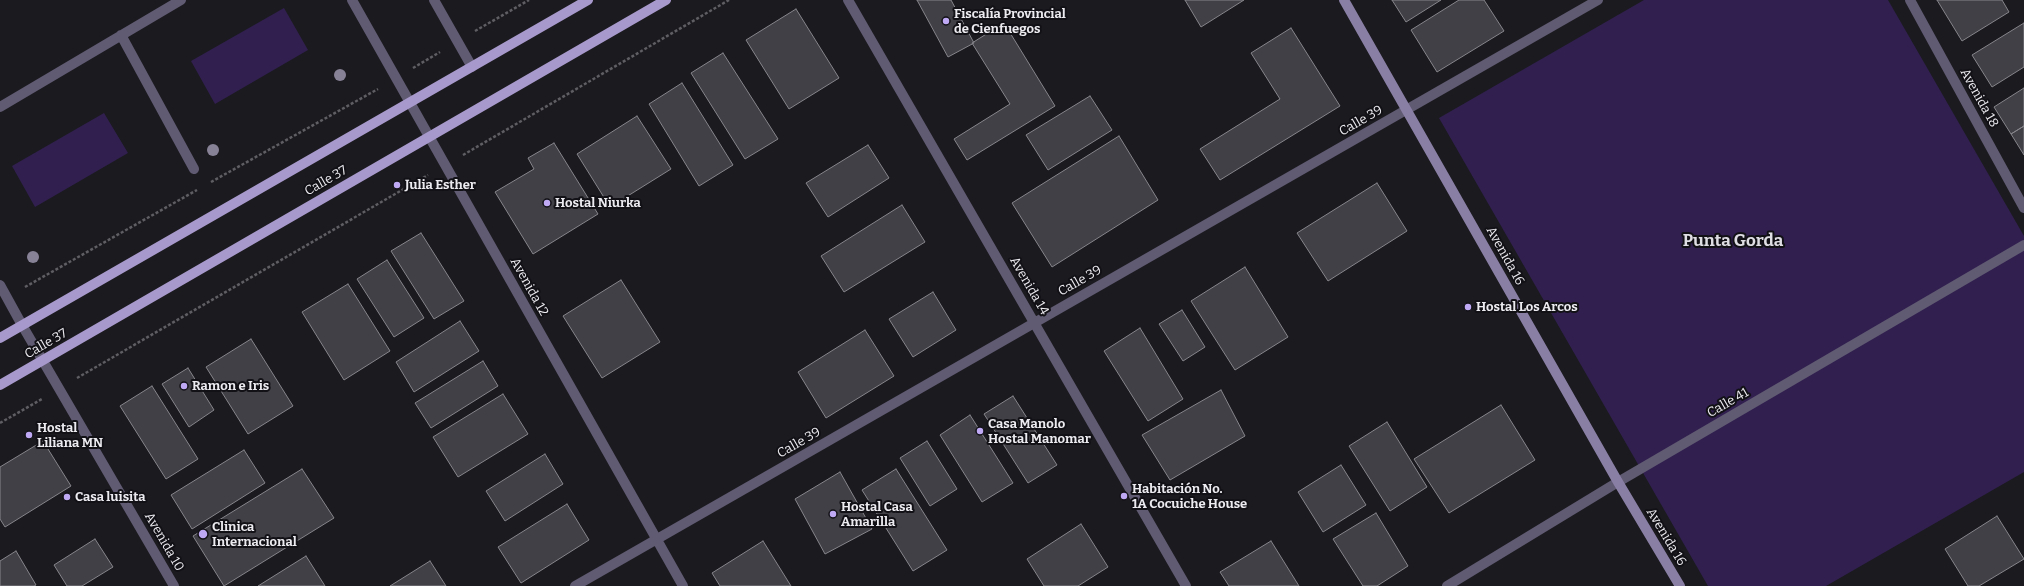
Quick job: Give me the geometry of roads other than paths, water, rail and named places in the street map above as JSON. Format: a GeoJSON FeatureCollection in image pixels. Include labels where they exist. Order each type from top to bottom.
{"type":"FeatureCollection","features":[{"type":"Feature","properties":{"kind":"main road","name":"Calle 37"},"geometry":{"type":"LineString","coordinates":[[0,338],[588,0]]}},
{"type":"Feature","properties":{"kind":"main road","name":"Calle 37"},"geometry":{"type":"LineString","coordinates":[[0,385],[666,0]]}},
{"type":"Feature","properties":{"kind":"street"},"geometry":{"type":"LineString","coordinates":[[0,107],[181,0]]}},
{"type":"Feature","properties":{"kind":"street","name":"Avenida 12"},"geometry":{"type":"LineString","coordinates":[[352,0],[683,586]]}},
{"type":"Feature","properties":{"kind":"street"},"geometry":{"type":"LineString","coordinates":[[434,0],[472,67]]}},
{"type":"Feature","properties":{"kind":"street","name":"Avenida 14"},"geometry":{"type":"LineString","coordinates":[[848,0],[1186,586]]}},
{"type":"Feature","properties":{"kind":"street","name":"Avenida 16"},"geometry":{"type":"LineString","coordinates":[[1344,0],[1408,109],[1618,482],[1680,586]]}},
{"type":"Feature","properties":{"kind":"street","name":"Calle 39"},"geometry":{"type":"LineString","coordinates":[[575,586],[1598,0]]}},
{"type":"Feature","properties":{"kind":"street","name":"Avenida 18"},"geometry":{"type":"LineString","coordinates":[[1910,0],[2024,208]]}},
{"type":"Feature","properties":{"kind":"street"},"geometry":{"type":"LineString","coordinates":[[121,35],[194,169]]}},
{"type":"Feature","properties":{"kind":"street","name":"Calle 41"},"geometry":{"type":"LineString","coordinates":[[1447,586],[1618,482],[2024,245]]}},
{"type":"Feature","properties":{"kind":"street","name":"Avenida 10"},"geometry":{"type":"LineString","coordinates":[[0,285],[174,586]]}},
{"type":"Feature","properties":{"kind":"place","name":"Fiscalía Provincial de Cienfuegos"},"geometry":{"type":"Point","coordinates":[946,21]}},
{"type":"Feature","properties":{"kind":"place","name":"Julia Esther"},"geometry":{"type":"Point","coordinates":[397,185]}},
{"type":"Feature","properties":{"kind":"place","name":"Hostal Niurka"},"geometry":{"type":"Point","coordinates":[547,203]}},
{"type":"Feature","properties":{"kind":"place","name":"Hostal Los Arcos"},"geometry":{"type":"Point","coordinates":[1468,307]}},
{"type":"Feature","properties":{"kind":"place","name":"Ramon e Iris"},"geometry":{"type":"Point","coordinates":[184,386]}},
{"type":"Feature","properties":{"kind":"place","name":"Casa Manolo Hostal Manomar"},"geometry":{"type":"Point","coordinates":[980,431]}},
{"type":"Feature","properties":{"kind":"place","name":"Hostal Liliana MN"},"geometry":{"type":"Point","coordinates":[29,435]}},
{"type":"Feature","properties":{"kind":"place","name":"Habitación No. 1A Cocuiche House"},"geometry":{"type":"Point","coordinates":[1124,496]}},
{"type":"Feature","properties":{"kind":"place","name":"Casa luisita"},"geometry":{"type":"Point","coordinates":[67,497]}},
{"type":"Feature","properties":{"kind":"place","name":"Hostal Casa Amarilla"},"geometry":{"type":"Point","coordinates":[833,514]}},
{"type":"Feature","properties":{"kind":"place","name":"Clinica Internacional"},"geometry":{"type":"Point","coordinates":[203,534]}},
{"type":"Feature","properties":{"kind":"district","name":"Punta Gorda"},"geometry":{"type":"Point","coordinates":[1733,241]}}]}
